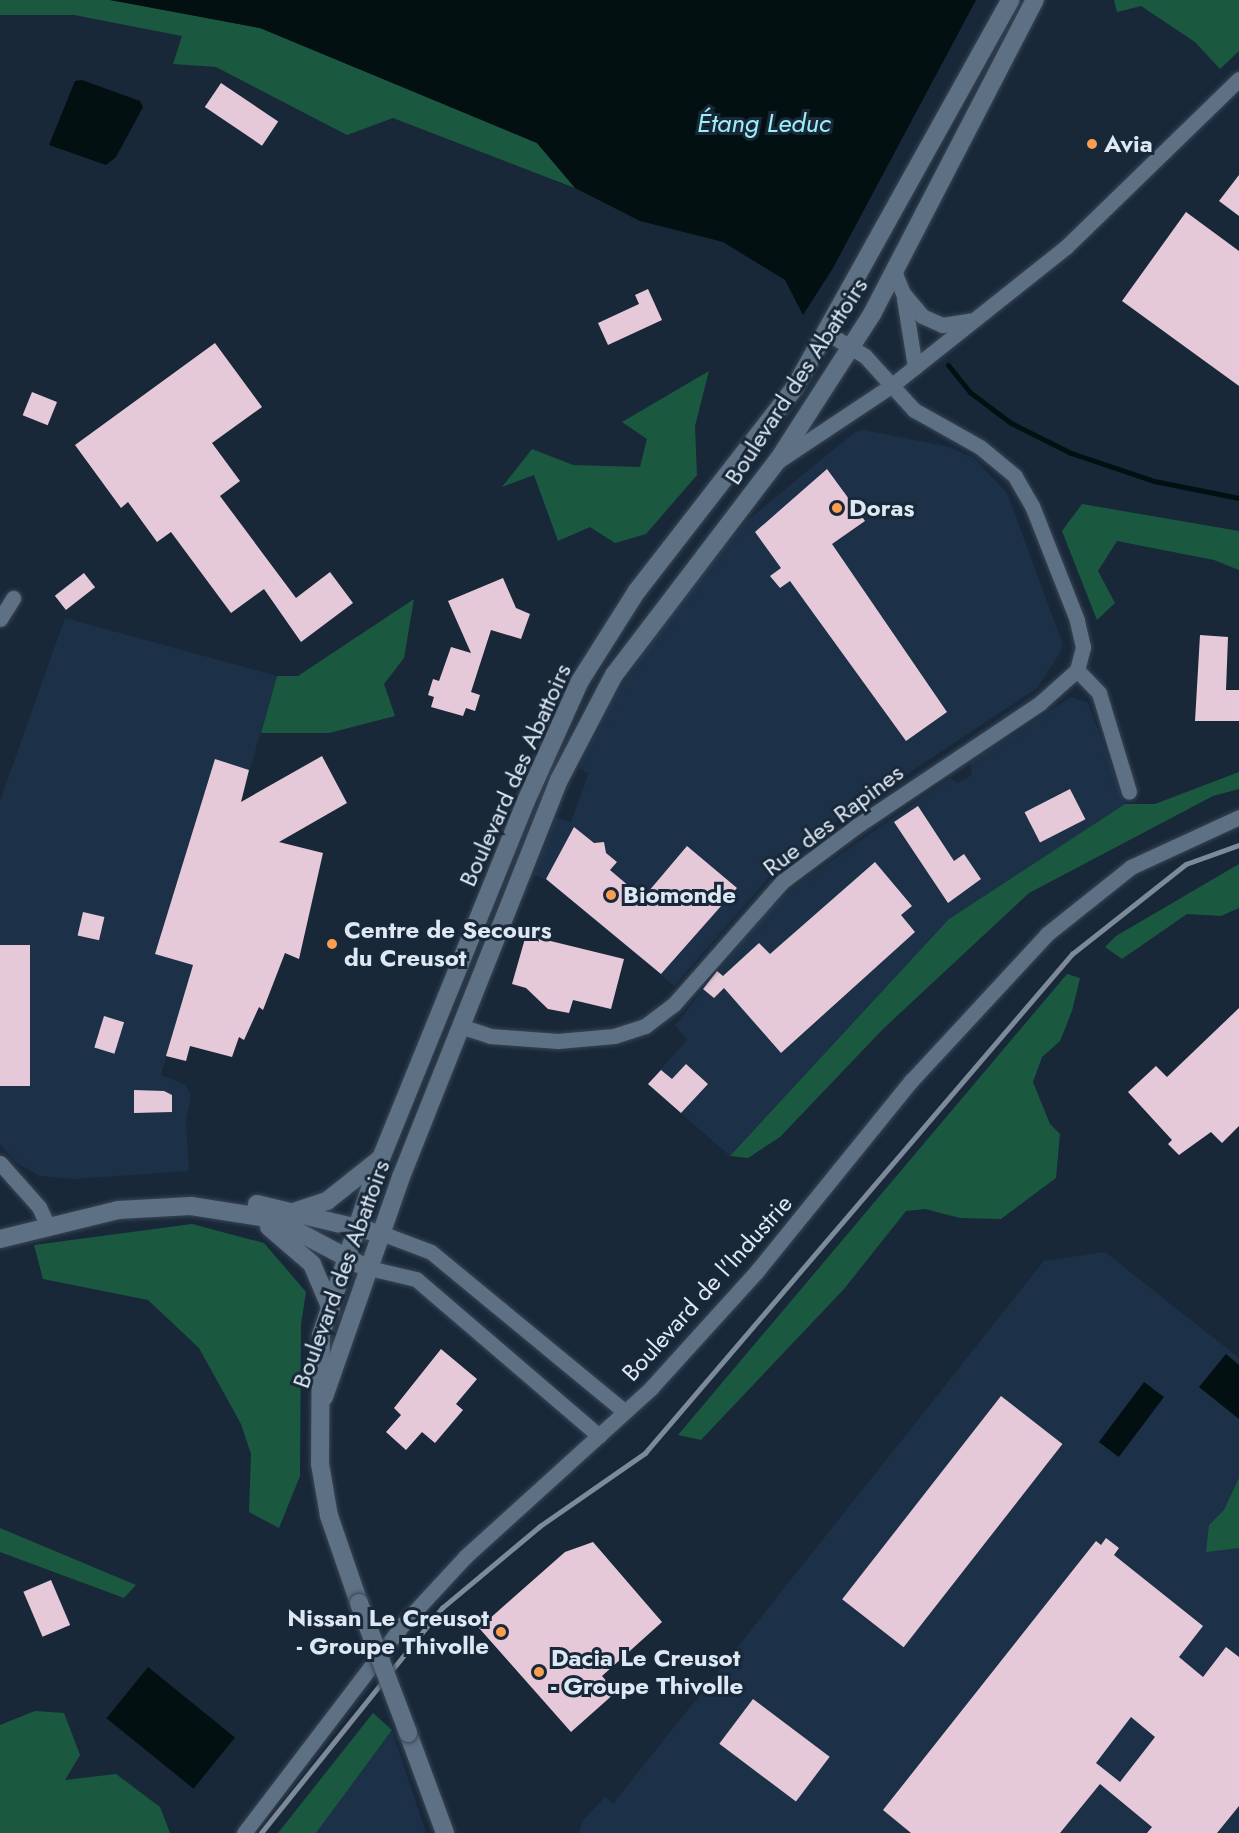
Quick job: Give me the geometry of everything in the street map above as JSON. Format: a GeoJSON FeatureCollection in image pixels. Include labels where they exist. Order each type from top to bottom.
{"type":"FeatureCollection","features":[{"type":"Feature","properties":{"kind":"street","name":"Boulevard des Abattoirs"},"geometry":{"type":"LineString","coordinates":[[321,1407],[321,1335],[382,1157],[526,801],[580,681],[637,591],[795,387],[828,333],[1010,0]]}},
{"type":"Feature","properties":{"kind":"street","name":"Boulevard des Abattoirs"},"geometry":{"type":"LineString","coordinates":[[321,1407],[381,1233],[460,1026],[557,786],[614,675],[778,460],[852,345],[894,271],[1035,0]]}},
{"type":"Feature","properties":{"kind":"street"},"geometry":{"type":"LineString","coordinates":[[778,460],[891,386],[1066,247],[1239,79]]}},
{"type":"Feature","properties":{"kind":"street"},"geometry":{"type":"LineString","coordinates":[[894,271],[903,293],[915,367]]}},
{"type":"Feature","properties":{"kind":"street"},"geometry":{"type":"LineString","coordinates":[[903,293],[931,321],[942,325],[976,319]]}},
{"type":"Feature","properties":{"kind":"street"},"geometry":{"type":"LineString","coordinates":[[828,333],[852,345],[930,422],[980,447],[1015,476],[1032,506],[1077,620],[1083,647],[1077,670],[1099,693],[1129,792]]}},
{"type":"Feature","properties":{"kind":"street"},"geometry":{"type":"LineString","coordinates":[[0,619],[13,597]]}},
{"type":"Feature","properties":{"kind":"street","name":"Rue des Rapines"},"geometry":{"type":"LineString","coordinates":[[460,1026],[490,1036],[558,1041],[614,1036],[645,1026],[674,1004],[783,881],[1040,703],[1077,670]]}},
{"type":"Feature","properties":{"kind":"street","name":"Boulevard de l'Industrie"},"geometry":{"type":"LineString","coordinates":[[244,1833],[403,1624],[466,1556],[625,1412],[757,1271],[910,1081],[1047,934],[1131,867],[1239,817]]}},
{"type":"Feature","properties":{"kind":"street"},"geometry":{"type":"LineString","coordinates":[[295,1212],[327,1201],[382,1157]]}},
{"type":"Feature","properties":{"kind":"street"},"geometry":{"type":"LineString","coordinates":[[0,1163],[39,1207],[47,1224]]}},
{"type":"Feature","properties":{"kind":"street"},"geometry":{"type":"LineString","coordinates":[[213,1209],[237,1201],[295,1212],[381,1233],[432,1252],[625,1412]]}},
{"type":"Feature","properties":{"kind":"street"},"geometry":{"type":"LineString","coordinates":[[0,1239],[47,1224],[118,1210],[213,1209],[274,1219],[348,1260],[369,1268],[416,1279],[599,1436]]}},
{"type":"Feature","properties":{"kind":"street"},"geometry":{"type":"LineString","coordinates":[[247,1214],[299,1248],[312,1264],[331,1309]]}},
{"type":"Feature","properties":{"kind":"street"},"geometry":{"type":"LineString","coordinates":[[321,1407],[320,1464],[328,1516],[446,1833]]}},
{"type":"Feature","properties":{"kind":"shaded area"},"geometry":{"type":"Polygon","coordinates":[[[864,430],[949,447],[974,458],[1007,493],[1062,642],[1061,651],[1037,688],[822,831],[770,876],[674,986],[546,879],[534,875],[556,818],[571,822],[589,773],[579,768],[616,695],[684,592],[748,520],[855,432],[864,430]]]}},
{"type":"Feature","properties":{"kind":"shaded area"},"geometry":{"type":"Polygon","coordinates":[[[65,618],[277,676],[161,1075],[186,1085],[191,1095],[186,1121],[189,1171],[74,1179],[40,1176],[15,1162],[0,1144],[0,801],[65,618]]]}},
{"type":"Feature","properties":{"kind":"shaded area"},"geometry":{"type":"Polygon","coordinates":[[[1071,697],[1088,703],[1125,804],[949,919],[730,1156],[648,1084],[687,1040],[675,1025],[767,911],[794,887],[950,778],[958,783],[972,775],[970,763],[1071,697]]]}},
{"type":"Feature","properties":{"kind":"shaded area"},"geometry":{"type":"Polygon","coordinates":[[[1105,1252],[1239,1358],[1239,1833],[579,1833],[582,1822],[605,1797],[613,1804],[1044,1261],[1105,1252]]]}},
{"type":"Feature","properties":{"kind":"shaded area"},"geometry":{"type":"Polygon","coordinates":[[[392,1730],[426,1833],[316,1833],[392,1730]]]}},
{"type":"Feature","properties":{"kind":"green space"},"geometry":{"type":"Polygon","coordinates":[[[0,0],[110,0],[260,28],[537,143],[575,188],[393,118],[347,135],[216,67],[173,64],[182,36],[74,15],[0,15],[0,0]]]}},
{"type":"Feature","properties":{"kind":"green space"},"geometry":{"type":"Polygon","coordinates":[[[1114,0],[1239,0],[1239,51],[1220,69],[1195,42],[1141,6],[1117,12],[1114,0]]]}},
{"type":"Feature","properties":{"kind":"green space"},"geometry":{"type":"Polygon","coordinates":[[[709,371],[695,426],[697,475],[646,534],[615,543],[590,527],[558,541],[534,475],[502,487],[532,449],[573,465],[640,467],[647,439],[622,422],[709,371]]]}},
{"type":"Feature","properties":{"kind":"green space"},"geometry":{"type":"Polygon","coordinates":[[[1082,504],[1239,531],[1239,570],[1214,560],[1117,541],[1098,571],[1115,603],[1097,620],[1062,531],[1082,504]]]}},
{"type":"Feature","properties":{"kind":"green space"},"geometry":{"type":"Polygon","coordinates":[[[414,599],[404,658],[384,684],[395,716],[329,733],[261,733],[277,676],[298,676],[414,599]]]}},
{"type":"Feature","properties":{"kind":"green space"},"geometry":{"type":"Polygon","coordinates":[[[1239,772],[1239,789],[1213,796],[1029,893],[883,1029],[780,1137],[748,1158],[730,1156],[949,919],[1125,804],[1155,804],[1239,772]]]}},
{"type":"Feature","properties":{"kind":"green space"},"geometry":{"type":"Polygon","coordinates":[[[1239,864],[1239,908],[1221,916],[1187,914],[1122,959],[1105,947],[1116,936],[1239,864]]]}},
{"type":"Feature","properties":{"kind":"green space"},"geometry":{"type":"Polygon","coordinates":[[[1067,974],[1080,978],[1072,1011],[1060,1041],[1042,1057],[1033,1082],[1050,1124],[1060,1134],[1056,1178],[1001,1219],[960,1218],[925,1209],[906,1211],[844,1289],[701,1440],[678,1435],[1067,974]]]}},
{"type":"Feature","properties":{"kind":"green space"},"geometry":{"type":"Polygon","coordinates":[[[192,1224],[264,1243],[306,1292],[301,1324],[300,1476],[279,1528],[249,1512],[251,1454],[241,1424],[199,1348],[148,1300],[43,1279],[34,1245],[192,1224]]]}},
{"type":"Feature","properties":{"kind":"green space"},"geometry":{"type":"Polygon","coordinates":[[[1239,1478],[1239,1548],[1206,1552],[1209,1525],[1224,1510],[1239,1478]]]}},
{"type":"Feature","properties":{"kind":"green space"},"geometry":{"type":"Polygon","coordinates":[[[0,1528],[136,1585],[124,1598],[0,1552],[0,1528]]]}},
{"type":"Feature","properties":{"kind":"green space"},"geometry":{"type":"Polygon","coordinates":[[[35,1711],[64,1713],[80,1755],[65,1780],[116,1774],[160,1807],[170,1833],[0,1833],[0,1725],[35,1711]]]}},
{"type":"Feature","properties":{"kind":"green space"},"geometry":{"type":"Polygon","coordinates":[[[373,1713],[392,1730],[316,1833],[278,1833],[373,1713]]]}},
{"type":"Feature","properties":{"kind":"water","name":"Étang Leduc"},"geometry":{"type":"Polygon","coordinates":[[[110,0],[976,0],[833,268],[803,315],[785,280],[723,242],[640,221],[575,188],[537,143],[260,28],[110,0]]]}},
{"type":"Feature","properties":{"kind":"water"},"geometry":{"type":"Polygon","coordinates":[[[82,80],[140,101],[143,107],[116,157],[106,165],[49,145],[75,81],[82,80]]]}},
{"type":"Feature","properties":{"kind":"water"},"geometry":{"type":"Polygon","coordinates":[[[1226,1354],[1239,1365],[1239,1419],[1199,1387],[1226,1354]]]}},
{"type":"Feature","properties":{"kind":"water"},"geometry":{"type":"Polygon","coordinates":[[[1144,1382],[1164,1397],[1119,1457],[1099,1442],[1144,1382]]]}},
{"type":"Feature","properties":{"kind":"water"},"geometry":{"type":"Polygon","coordinates":[[[148,1667],[235,1737],[194,1789],[106,1718],[148,1667]]]}},
{"type":"Feature","properties":{"kind":"building"},"geometry":{"type":"Polygon","coordinates":[[[221,83],[278,122],[262,146],[205,107],[221,83]]]}},
{"type":"Feature","properties":{"kind":"building"},"geometry":{"type":"Polygon","coordinates":[[[1239,175],[1239,216],[1219,201],[1239,175]]]}},
{"type":"Feature","properties":{"kind":"building"},"geometry":{"type":"Polygon","coordinates":[[[1186,212],[1239,251],[1239,386],[1122,301],[1186,212]]]}},
{"type":"Feature","properties":{"kind":"building"},"geometry":{"type":"Polygon","coordinates":[[[648,289],[662,320],[608,345],[598,323],[639,304],[635,295],[648,289]]]}},
{"type":"Feature","properties":{"kind":"building"},"geometry":{"type":"Polygon","coordinates":[[[215,343],[262,407],[212,443],[240,481],[220,496],[296,598],[330,572],[353,603],[301,642],[264,589],[231,613],[171,532],[157,542],[128,502],[121,508],[75,445],[215,343]]]}},
{"type":"Feature","properties":{"kind":"building"},"geometry":{"type":"Polygon","coordinates":[[[32,392],[57,402],[48,425],[23,415],[32,392]]]}},
{"type":"Feature","properties":{"kind":"building"},"geometry":{"type":"Polygon","coordinates":[[[827,469],[865,521],[832,544],[947,712],[906,741],[790,581],[780,588],[770,576],[781,568],[755,532],[827,469]]]}},
{"type":"Feature","properties":{"kind":"building"},"geometry":{"type":"Polygon","coordinates":[[[84,573],[95,587],[66,610],[55,596],[84,573]]]}},
{"type":"Feature","properties":{"kind":"building"},"geometry":{"type":"Polygon","coordinates":[[[503,578],[516,608],[530,614],[521,639],[491,630],[471,692],[480,695],[475,711],[466,708],[463,716],[431,707],[434,697],[428,695],[433,679],[439,681],[451,647],[471,653],[448,601],[503,578]]]}},
{"type":"Feature","properties":{"kind":"building"},"geometry":{"type":"Polygon","coordinates":[[[1200,635],[1228,637],[1226,690],[1239,690],[1239,721],[1195,721],[1200,635]]]}},
{"type":"Feature","properties":{"kind":"building"},"geometry":{"type":"Polygon","coordinates":[[[322,756],[347,803],[279,842],[323,853],[299,959],[285,953],[263,1010],[259,1007],[244,1040],[239,1037],[232,1057],[190,1046],[186,1061],[166,1056],[193,965],[155,954],[215,759],[249,770],[241,802],[322,756]]]}},
{"type":"Feature","properties":{"kind":"building"},"geometry":{"type":"Polygon","coordinates":[[[1070,789],[1085,819],[1040,842],[1025,812],[1070,789]]]}},
{"type":"Feature","properties":{"kind":"building"},"geometry":{"type":"Polygon","coordinates":[[[918,806],[954,861],[964,854],[981,879],[948,903],[894,822],[918,806]]]}},
{"type":"Feature","properties":{"kind":"building"},"geometry":{"type":"Polygon","coordinates":[[[574,827],[594,843],[604,842],[606,853],[617,862],[610,870],[643,898],[687,846],[737,888],[661,974],[546,879],[574,827]]]}},
{"type":"Feature","properties":{"kind":"building"},"geometry":{"type":"Polygon","coordinates":[[[875,862],[912,906],[901,915],[915,932],[781,1053],[724,988],[714,998],[703,989],[717,971],[723,976],[759,943],[770,954],[875,862]]]}},
{"type":"Feature","properties":{"kind":"building"},"geometry":{"type":"Polygon","coordinates":[[[83,912],[104,917],[99,940],[78,935],[83,912]]]}},
{"type":"Feature","properties":{"kind":"building"},"geometry":{"type":"Polygon","coordinates":[[[526,935],[624,959],[611,1009],[573,1000],[569,1013],[548,1009],[526,988],[512,984],[526,935]]]}},
{"type":"Feature","properties":{"kind":"building"},"geometry":{"type":"Polygon","coordinates":[[[0,945],[30,945],[30,1086],[0,1086],[0,945]]]}},
{"type":"Feature","properties":{"kind":"building"},"geometry":{"type":"Polygon","coordinates":[[[1239,1008],[1239,1126],[1222,1143],[1211,1132],[1179,1155],[1168,1144],[1172,1140],[1128,1092],[1156,1066],[1167,1077],[1239,1008]]]}},
{"type":"Feature","properties":{"kind":"building"},"geometry":{"type":"Polygon","coordinates":[[[104,1016],[124,1022],[114,1054],[94,1048],[104,1016]]]}},
{"type":"Feature","properties":{"kind":"building"},"geometry":{"type":"Polygon","coordinates":[[[686,1064],[708,1084],[681,1113],[648,1084],[661,1070],[672,1079],[686,1064]]]}},
{"type":"Feature","properties":{"kind":"building"},"geometry":{"type":"Polygon","coordinates":[[[134,1090],[164,1091],[172,1095],[172,1112],[134,1113],[134,1090]]]}},
{"type":"Feature","properties":{"kind":"building"},"geometry":{"type":"Polygon","coordinates":[[[441,1349],[477,1379],[456,1404],[463,1410],[435,1443],[422,1432],[406,1450],[386,1432],[401,1415],[394,1408],[441,1349]]]}},
{"type":"Feature","properties":{"kind":"building"},"geometry":{"type":"Polygon","coordinates":[[[1001,1396],[1062,1444],[904,1647],[842,1599],[1001,1396]]]}},
{"type":"Feature","properties":{"kind":"building"},"geometry":{"type":"Polygon","coordinates":[[[1106,1538],[1119,1548],[1114,1555],[1203,1626],[1179,1657],[1203,1677],[1226,1647],[1239,1657],[1239,1806],[1217,1833],[1147,1833],[1152,1827],[1100,1784],[1060,1833],[911,1833],[883,1810],[1096,1541],[1101,1545],[1106,1538]],[[1131,1717],[1096,1763],[1120,1782],[1155,1737],[1131,1717]]]}},
{"type":"Feature","properties":{"kind":"building"},"geometry":{"type":"Polygon","coordinates":[[[593,1542],[662,1622],[602,1676],[616,1692],[571,1732],[479,1628],[565,1552],[593,1542]]]}},
{"type":"Feature","properties":{"kind":"building"},"geometry":{"type":"Polygon","coordinates":[[[51,1580],[70,1625],[43,1637],[23,1592],[51,1580]]]}},
{"type":"Feature","properties":{"kind":"building"},"geometry":{"type":"Polygon","coordinates":[[[753,1699],[830,1757],[796,1801],[719,1744],[753,1699]]]}},
{"type":"Feature","properties":{"kind":"waterway"},"geometry":{"type":"LineString","coordinates":[[948,365],[971,393],[1011,423],[1071,453],[1154,481],[1239,498]]}},
{"type":"Feature","properties":{"kind":"railway"},"geometry":{"type":"LineString","coordinates":[[261,1833],[442,1608],[540,1526],[645,1453],[1072,954],[1186,864],[1239,845]]}},
{"type":"Feature","properties":{"kind":"place","name":"Avia"},"geometry":{"type":"Point","coordinates":[1092,144]}},
{"type":"Feature","properties":{"kind":"place","name":"Doras"},"geometry":{"type":"Point","coordinates":[837,508]}},
{"type":"Feature","properties":{"kind":"place","name":"Biomonde"},"geometry":{"type":"Point","coordinates":[611,895]}},
{"type":"Feature","properties":{"kind":"place","name":"Centre de Secours du Creusot"},"geometry":{"type":"Point","coordinates":[332,944]}},
{"type":"Feature","properties":{"kind":"place","name":"Nissan Le Creusot - Groupe Thivolle"},"geometry":{"type":"Point","coordinates":[501,1632]}},
{"type":"Feature","properties":{"kind":"place","name":"Dacia Le Creusot - Groupe Thivolle"},"geometry":{"type":"Point","coordinates":[539,1672]}}]}
